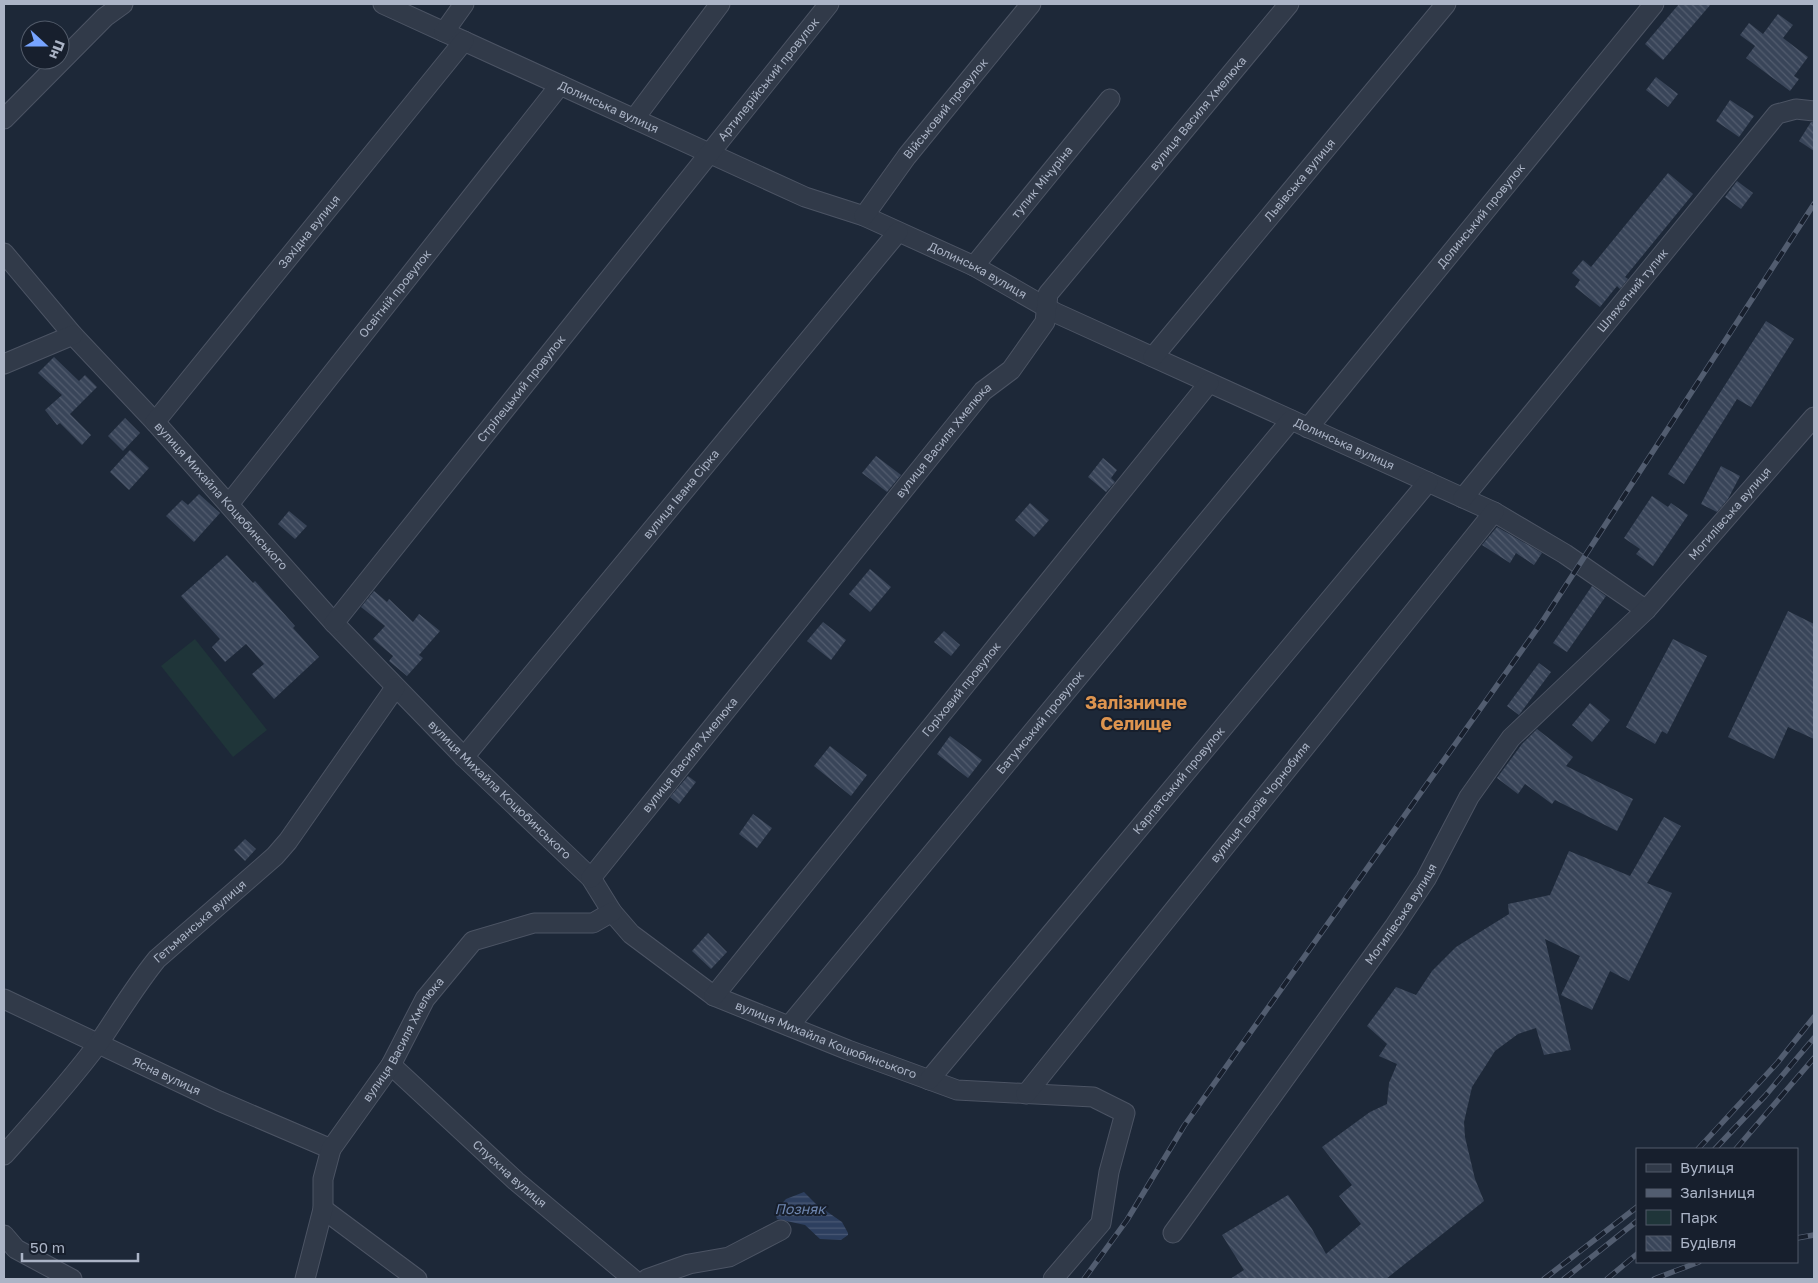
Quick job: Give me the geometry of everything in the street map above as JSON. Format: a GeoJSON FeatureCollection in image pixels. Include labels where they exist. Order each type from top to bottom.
{"type":"FeatureCollection","features":[{"type":"Feature","properties":{"kind":"street"},"geometry":{"type":"LineString","coordinates":[[4,119],[105,17],[123,4]]}},
{"type":"Feature","properties":{"kind":"street"},"geometry":{"type":"LineString","coordinates":[[444,32],[464,4]]}},
{"type":"Feature","properties":{"kind":"street"},"geometry":{"type":"LineString","coordinates":[[634,119],[720,4]]}},
{"type":"Feature","properties":{"kind":"street","name":"Артилерійський провулок"},"geometry":{"type":"LineString","coordinates":[[708,153],[829,4]]}},
{"type":"Feature","properties":{"kind":"street","name":"Військовий провулок"},"geometry":{"type":"LineString","coordinates":[[864,216],[906,156],[1032,4]]}},
{"type":"Feature","properties":{"kind":"street","name":"вулиця Василя Хмелюка"},"geometry":{"type":"LineString","coordinates":[[591,878],[983,391],[1011,370],[1045,322],[1048,294],[1289,4]]}},
{"type":"Feature","properties":{"kind":"street","name":"Львівська вулиця"},"geometry":{"type":"LineString","coordinates":[[1153,357],[1446,4]]}},
{"type":"Feature","properties":{"kind":"street","name":"Долинський провулок"},"geometry":{"type":"LineString","coordinates":[[1300,424],[1654,4]]}},
{"type":"Feature","properties":{"kind":"street","name":"Долинська вулиця"},"geometry":{"type":"LineString","coordinates":[[395,6],[444,32],[805,198],[864,216],[974,266],[1047,308],[1494,512],[1566,554],[1646,610]]}},
{"type":"Feature","properties":{"kind":"street","name":"Західна вулиця"},"geometry":{"type":"LineString","coordinates":[[155,422],[464,41]]}},
{"type":"Feature","properties":{"kind":"street","name":"Освітній провулок"},"geometry":{"type":"LineString","coordinates":[[229,504],[560,85]]}},
{"type":"Feature","properties":{"kind":"street","name":"тупик Мічуріна"},"geometry":{"type":"LineString","coordinates":[[974,266],[1110,99]]}},
{"type":"Feature","properties":{"kind":"street","name":"Шляхетний тупик"},"geometry":{"type":"LineString","coordinates":[[1463,498],[1776,114],[1796,109],[1814,111]]}},
{"type":"Feature","properties":{"kind":"street","name":"Стрілецький провулок"},"geometry":{"type":"LineString","coordinates":[[334,623],[708,153]]}},
{"type":"Feature","properties":{"kind":"street","name":"вулиця Івана Сірка"},"geometry":{"type":"LineString","coordinates":[[464,757],[898,232]]}},
{"type":"Feature","properties":{"kind":"street","name":"вулиця Михайла Коцюбинського"},"geometry":{"type":"LineString","coordinates":[[4,253],[73,335],[155,422],[334,623],[395,688],[464,757],[591,878],[612,912],[631,934],[714,996],[929,1080],[957,1090],[1093,1097],[1125,1113],[1109,1172],[1101,1223],[1053,1279]]}},
{"type":"Feature","properties":{"kind":"street"},"geometry":{"type":"LineString","coordinates":[[4,364],[73,335]]}},
{"type":"Feature","properties":{"kind":"street","name":"Горіховий провулок"},"geometry":{"type":"LineString","coordinates":[[714,996],[1209,383]]}},
{"type":"Feature","properties":{"kind":"street","name":"Могилівська вулиця"},"geometry":{"type":"LineString","coordinates":[[1173,1233],[1394,927],[1426,879],[1470,797],[1511,738],[1646,610],[1814,417]]}},
{"type":"Feature","properties":{"kind":"street","name":"Батумський провулок"},"geometry":{"type":"LineString","coordinates":[[789,1026],[1300,424]]}},
{"type":"Feature","properties":{"kind":"street","name":"Карпатський провулок"},"geometry":{"type":"LineString","coordinates":[[929,1080],[1428,482]]}},
{"type":"Feature","properties":{"kind":"street","name":"вулиця Героїв Чорнобиля"},"geometry":{"type":"LineString","coordinates":[[1026,1094],[1494,512]]}},
{"type":"Feature","properties":{"kind":"street","name":"Гетьманська вулиця"},"geometry":{"type":"LineString","coordinates":[[4,1155],[98,1044],[141,978],[157,959],[275,856],[288,841],[395,688]]}},
{"type":"Feature","properties":{"kind":"street","name":"вулиця Василя Хмелюка"},"geometry":{"type":"LineString","coordinates":[[306,1279],[323,1209],[322,1179],[331,1149],[391,1065],[425,999],[473,941],[534,923],[593,923],[612,912]]}},
{"type":"Feature","properties":{"kind":"street","name":"Ясна вулиця"},"geometry":{"type":"LineString","coordinates":[[4,999],[219,1101],[331,1149]]}},
{"type":"Feature","properties":{"kind":"street","name":"Спускна вулиця"},"geometry":{"type":"LineString","coordinates":[[391,1065],[516,1181],[633,1279]]}},
{"type":"Feature","properties":{"kind":"street"},"geometry":{"type":"LineString","coordinates":[[323,1209],[416,1279]]}},
{"type":"Feature","properties":{"kind":"street"},"geometry":{"type":"LineString","coordinates":[[647,1279],[690,1264],[729,1257],[781,1230]]}},
{"type":"Feature","properties":{"kind":"street"},"geometry":{"type":"LineString","coordinates":[[4,1235],[16,1249],[72,1279]]}},
{"type":"Feature","properties":{"kind":"green space"},"geometry":{"type":"Polygon","coordinates":[[[195,639],[267,730],[233,757],[161,666],[195,639]]]}},
{"type":"Feature","properties":{"kind":"water","name":"Позняк"},"geometry":{"type":"Polygon","coordinates":[[[804,1192],[816,1204],[842,1222],[848,1235],[841,1240],[820,1239],[805,1225],[777,1219],[775,1211],[786,1199],[804,1192]]]}},
{"type":"Feature","properties":{"kind":"building"},"geometry":{"type":"Polygon","coordinates":[[[1679,4],[1711,4],[1663,60],[1645,44],[1679,4]]]}},
{"type":"Feature","properties":{"kind":"building"},"geometry":{"type":"Polygon","coordinates":[[[1778,14],[1793,25],[1783,38],[1808,57],[1794,76],[1799,79],[1790,91],[1746,58],[1755,46],[1740,35],[1749,23],[1763,34],[1778,14]]]}},
{"type":"Feature","properties":{"kind":"building"},"geometry":{"type":"Polygon","coordinates":[[[1656,77],[1678,94],[1668,107],[1646,90],[1656,77]]]}},
{"type":"Feature","properties":{"kind":"building"},"geometry":{"type":"Polygon","coordinates":[[[1730,100],[1754,116],[1739,137],[1716,121],[1730,100]]]}},
{"type":"Feature","properties":{"kind":"building"},"geometry":{"type":"Polygon","coordinates":[[[1811,122],[1814,122],[1814,151],[1799,141],[1811,122]]]}},
{"type":"Feature","properties":{"kind":"building"},"geometry":{"type":"Polygon","coordinates":[[[1668,173],[1693,194],[1625,277],[1628,279],[1620,289],[1617,286],[1600,307],[1575,287],[1580,280],[1572,273],[1583,260],[1591,267],[1668,173]]]}},
{"type":"Feature","properties":{"kind":"building"},"geometry":{"type":"Polygon","coordinates":[[[1737,181],[1753,193],[1741,209],[1725,197],[1737,181]]]}},
{"type":"Feature","properties":{"kind":"building"},"geometry":{"type":"Polygon","coordinates":[[[1766,321],[1794,339],[1751,407],[1737,399],[1684,484],[1668,474],[1766,321]]]}},
{"type":"Feature","properties":{"kind":"building"},"geometry":{"type":"Polygon","coordinates":[[[54,357],[79,381],[85,375],[97,387],[70,414],[91,435],[82,445],[60,423],[57,425],[45,410],[62,395],[38,373],[54,357]]]}},
{"type":"Feature","properties":{"kind":"building"},"geometry":{"type":"Polygon","coordinates":[[[125,418],[140,433],[123,451],[108,436],[125,418]]]}},
{"type":"Feature","properties":{"kind":"building"},"geometry":{"type":"Polygon","coordinates":[[[130,450],[149,468],[129,490],[110,472],[130,450]]]}},
{"type":"Feature","properties":{"kind":"building"},"geometry":{"type":"Polygon","coordinates":[[[876,456],[901,475],[887,492],[862,473],[876,456]]]}},
{"type":"Feature","properties":{"kind":"building"},"geometry":{"type":"Polygon","coordinates":[[[1103,458],[1117,470],[1111,478],[1115,482],[1106,492],[1088,477],[1103,458]]]}},
{"type":"Feature","properties":{"kind":"building"},"geometry":{"type":"Polygon","coordinates":[[[1721,466],[1740,476],[1728,499],[1717,512],[1701,504],[1721,466]]]}},
{"type":"Feature","properties":{"kind":"building"},"geometry":{"type":"Polygon","coordinates":[[[199,494],[220,513],[194,542],[166,516],[182,500],[188,505],[199,494]]]}},
{"type":"Feature","properties":{"kind":"building"},"geometry":{"type":"Polygon","coordinates":[[[1652,496],[1668,507],[1671,503],[1688,515],[1653,566],[1636,554],[1640,549],[1624,538],[1652,496]]]}},
{"type":"Feature","properties":{"kind":"building"},"geometry":{"type":"Polygon","coordinates":[[[1030,503],[1049,520],[1034,537],[1015,520],[1030,503]]]}},
{"type":"Feature","properties":{"kind":"building"},"geometry":{"type":"Polygon","coordinates":[[[289,511],[307,526],[295,539],[278,524],[289,511]]]}},
{"type":"Feature","properties":{"kind":"building"},"geometry":{"type":"Polygon","coordinates":[[[1497,527],[1542,553],[1534,565],[1516,553],[1510,563],[1482,545],[1497,527]]]}},
{"type":"Feature","properties":{"kind":"building"},"geometry":{"type":"Polygon","coordinates":[[[227,555],[253,583],[255,581],[295,626],[293,628],[319,657],[274,699],[252,674],[264,664],[246,644],[225,662],[212,647],[220,639],[181,596],[227,555]]]}},
{"type":"Feature","properties":{"kind":"building"},"geometry":{"type":"Polygon","coordinates":[[[870,569],[891,587],[870,612],[849,594],[870,569]]]}},
{"type":"Feature","properties":{"kind":"building"},"geometry":{"type":"Polygon","coordinates":[[[1592,586],[1606,596],[1567,652],[1553,643],[1592,586]]]}},
{"type":"Feature","properties":{"kind":"building"},"geometry":{"type":"Polygon","coordinates":[[[374,591],[387,602],[389,599],[413,622],[419,614],[440,631],[419,655],[423,658],[407,676],[389,661],[393,656],[373,639],[385,626],[361,607],[374,591]]]}},
{"type":"Feature","properties":{"kind":"building"},"geometry":{"type":"Polygon","coordinates":[[[1788,611],[1814,624],[1814,739],[1788,727],[1774,759],[1728,737],[1788,611]]]}},
{"type":"Feature","properties":{"kind":"building"},"geometry":{"type":"Polygon","coordinates":[[[823,622],[846,640],[831,660],[807,641],[823,622]]]}},
{"type":"Feature","properties":{"kind":"building"},"geometry":{"type":"Polygon","coordinates":[[[944,631],[960,645],[951,656],[934,642],[944,631]]]}},
{"type":"Feature","properties":{"kind":"building"},"geometry":{"type":"Polygon","coordinates":[[[1673,639],[1707,656],[1667,734],[1662,731],[1655,744],[1626,727],[1673,639]]]}},
{"type":"Feature","properties":{"kind":"building"},"geometry":{"type":"Polygon","coordinates":[[[1539,663],[1551,672],[1519,715],[1507,706],[1539,663]]]}},
{"type":"Feature","properties":{"kind":"building"},"geometry":{"type":"Polygon","coordinates":[[[1590,703],[1610,720],[1592,742],[1572,725],[1590,703]]]}},
{"type":"Feature","properties":{"kind":"building"},"geometry":{"type":"Polygon","coordinates":[[[1537,729],[1573,757],[1566,766],[1633,799],[1617,831],[1555,800],[1552,804],[1525,784],[1518,794],[1497,778],[1522,744],[1537,729]]]}},
{"type":"Feature","properties":{"kind":"building"},"geometry":{"type":"Polygon","coordinates":[[[950,736],[982,760],[968,778],[937,754],[950,736]]]}},
{"type":"Feature","properties":{"kind":"building"},"geometry":{"type":"Polygon","coordinates":[[[830,746],[867,775],[851,796],[814,766],[830,746]]]}},
{"type":"Feature","properties":{"kind":"building"},"geometry":{"type":"Polygon","coordinates":[[[688,776],[696,782],[679,804],[670,797],[688,776]]]}},
{"type":"Feature","properties":{"kind":"building"},"geometry":{"type":"Polygon","coordinates":[[[753,814],[772,828],[757,848],[739,834],[753,814]]]}},
{"type":"Feature","properties":{"kind":"building"},"geometry":{"type":"Polygon","coordinates":[[[1664,817],[1681,826],[1647,883],[1672,893],[1629,981],[1610,971],[1592,1010],[1561,995],[1580,956],[1545,939],[1571,1050],[1544,1055],[1536,1028],[1518,1034],[1495,1051],[1472,1087],[1464,1122],[1465,1137],[1475,1179],[1484,1201],[1386,1279],[1230,1279],[1244,1270],[1222,1235],[1288,1195],[1312,1229],[1326,1254],[1361,1224],[1339,1196],[1352,1185],[1322,1147],[1370,1112],[1387,1104],[1389,1083],[1397,1064],[1379,1056],[1387,1044],[1367,1026],[1396,987],[1416,995],[1432,971],[1456,947],[1509,914],[1508,904],[1550,895],[1569,851],[1630,876],[1664,817]]]}},
{"type":"Feature","properties":{"kind":"building"},"geometry":{"type":"Polygon","coordinates":[[[245,839],[256,849],[245,861],[234,850],[245,839]]]}},
{"type":"Feature","properties":{"kind":"building"},"geometry":{"type":"Polygon","coordinates":[[[708,933],[727,952],[711,969],[692,951],[708,933]]]}},
{"type":"Feature","properties":{"kind":"railway"},"geometry":{"type":"LineString","coordinates":[[1084,1279],[1127,1220],[1184,1126],[1542,622],[1814,204]]}},
{"type":"Feature","properties":{"kind":"railway"},"geometry":{"type":"LineString","coordinates":[[1699,1148],[1778,1062],[1814,1017]]}},
{"type":"Feature","properties":{"kind":"railway"},"geometry":{"type":"LineString","coordinates":[[1716,1148],[1765,1096],[1814,1038]]}},
{"type":"Feature","properties":{"kind":"railway"},"geometry":{"type":"LineString","coordinates":[[1737,1148],[1814,1058]]}},
{"type":"Feature","properties":{"kind":"railway"},"geometry":{"type":"LineString","coordinates":[[1544,1279],[1636,1208]]}},
{"type":"Feature","properties":{"kind":"railway"},"geometry":{"type":"LineString","coordinates":[[1564,1279],[1636,1222]]}},
{"type":"Feature","properties":{"kind":"railway"},"geometry":{"type":"LineString","coordinates":[[1798,1238],[1814,1235]]}},
{"type":"Feature","properties":{"kind":"railway"},"geometry":{"type":"LineString","coordinates":[[1607,1279],[1636,1255]]}},
{"type":"Feature","properties":{"kind":"railway"},"geometry":{"type":"LineString","coordinates":[[1654,1279],[1696,1263]]}},
{"type":"Feature","properties":{"kind":"district","name":"Залізничне Селище"},"geometry":{"type":"Point","coordinates":[1136,713]}}]}
